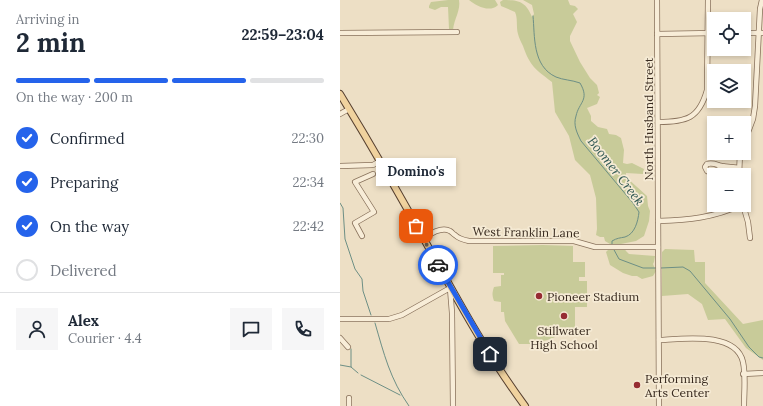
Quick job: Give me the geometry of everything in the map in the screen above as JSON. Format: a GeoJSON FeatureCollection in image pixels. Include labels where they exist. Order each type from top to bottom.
{"type":"FeatureCollection","features":[{"type":"Feature","properties":{"kind":"main road"},"geometry":{"type":"LineString","coordinates":[[340,94],[380,161],[450,288],[501,374],[525,406]]}},
{"type":"Feature","properties":{"kind":"street","name":"North Husband Street"},"geometry":{"type":"LineString","coordinates":[[658,0],[659,406]]}},
{"type":"Feature","properties":{"kind":"street"},"geometry":{"type":"LineString","coordinates":[[708,0],[708,12]]}},
{"type":"Feature","properties":{"kind":"street"},"geometry":{"type":"LineString","coordinates":[[751,124],[756,106],[762,0]]}},
{"type":"Feature","properties":{"kind":"street"},"geometry":{"type":"LineString","coordinates":[[340,33],[457,32]]}},
{"type":"Feature","properties":{"kind":"street"},"geometry":{"type":"LineString","coordinates":[[657,34],[707,33]]}},
{"type":"Feature","properties":{"kind":"street"},"geometry":{"type":"LineString","coordinates":[[658,122],[673,122],[687,118],[699,110],[703,104],[707,90],[707,56]]}},
{"type":"Feature","properties":{"kind":"street"},"geometry":{"type":"LineString","coordinates":[[340,114],[349,109]]}},
{"type":"Feature","properties":{"kind":"street"},"geometry":{"type":"LineString","coordinates":[[721,166],[739,168],[740,160]]}},
{"type":"Feature","properties":{"kind":"street"},"geometry":{"type":"LineString","coordinates":[[340,166],[372,165],[380,161]]}},
{"type":"Feature","properties":{"kind":"street"},"geometry":{"type":"LineString","coordinates":[[362,236],[355,222],[374,212],[355,182],[373,174]]}},
{"type":"Feature","properties":{"kind":"street"},"geometry":{"type":"LineString","coordinates":[[658,221],[688,220],[720,212]]}},
{"type":"Feature","properties":{"kind":"street"},"geometry":{"type":"LineString","coordinates":[[744,212],[748,222],[750,238]]}},
{"type":"Feature","properties":{"kind":"street","name":"West Franklin Lane"},"geometry":{"type":"LineString","coordinates":[[424,239],[428,235],[439,230],[445,230],[450,231],[462,240],[469,242],[574,241],[595,247],[658,247]]}},
{"type":"Feature","properties":{"kind":"street"},"geometry":{"type":"LineString","coordinates":[[340,319],[389,319],[402,315],[450,288],[452,313],[453,406]]}},
{"type":"Feature","properties":{"kind":"street"},"geometry":{"type":"LineString","coordinates":[[340,338],[348,347]]}},
{"type":"Feature","properties":{"kind":"street"},"geometry":{"type":"LineString","coordinates":[[659,340],[708,339],[723,342],[732,346],[739,353],[743,361],[744,406]]}},
{"type":"Feature","properties":{"kind":"street"},"geometry":{"type":"LineString","coordinates":[[744,374],[763,373]]}},
{"type":"Feature","properties":{"kind":"street"},"geometry":{"type":"LineString","coordinates":[[349,398],[349,406]]}},
{"type":"Feature","properties":{"kind":"green space"},"geometry":{"type":"Polygon","coordinates":[[[459,0],[459,7],[453,30],[449,29],[448,7],[441,7],[435,10],[429,8],[431,2],[459,0]]]}},
{"type":"Feature","properties":{"kind":"green space"},"geometry":{"type":"Polygon","coordinates":[[[469,0],[495,0],[498,5],[487,9],[469,0]]]}},
{"type":"Feature","properties":{"kind":"green space"},"geometry":{"type":"Polygon","coordinates":[[[503,0],[518,1],[527,8],[532,17],[534,14],[532,5],[523,0],[568,0],[570,5],[575,6],[578,9],[573,14],[577,22],[570,36],[570,41],[580,62],[590,78],[597,85],[599,93],[597,95],[600,97],[597,104],[587,108],[591,116],[591,121],[598,127],[607,129],[609,134],[616,135],[621,138],[624,150],[623,163],[632,163],[644,169],[643,174],[626,173],[626,177],[647,196],[650,211],[649,221],[644,236],[636,241],[621,244],[629,254],[655,256],[653,264],[656,271],[653,276],[642,279],[637,276],[623,273],[610,265],[606,252],[610,248],[610,244],[605,241],[604,237],[596,235],[596,198],[590,175],[575,160],[569,136],[555,112],[552,82],[531,63],[518,36],[515,12],[501,6],[500,2],[503,0]]]}},
{"type":"Feature","properties":{"kind":"green space","name":"Pioneer Stadium"},"geometry":{"type":"Polygon","coordinates":[[[493,246],[573,246],[573,262],[585,262],[585,277],[579,277],[579,281],[587,281],[587,307],[575,307],[575,328],[563,328],[559,334],[543,341],[543,344],[519,344],[505,321],[504,312],[501,312],[501,302],[494,301],[493,299],[492,294],[494,287],[501,286],[501,275],[504,275],[504,273],[493,273],[493,246]]]}},
{"type":"Feature","properties":{"kind":"green space"},"geometry":{"type":"Polygon","coordinates":[[[665,249],[694,250],[695,262],[705,262],[705,283],[743,324],[763,320],[763,360],[746,348],[725,319],[708,320],[702,304],[688,294],[662,296],[662,252],[665,249]]]}},
{"type":"Feature","properties":{"kind":"waterway","name":"Boomer Creek"},"geometry":{"type":"LineString","coordinates":[[533,16],[536,50],[543,66],[548,72],[556,77],[580,83],[583,89],[583,101],[577,111],[575,119],[575,126],[581,141],[639,212],[634,230],[625,237],[612,241],[612,245]]}},
{"type":"Feature","properties":{"kind":"waterway"},"geometry":{"type":"LineString","coordinates":[[340,203],[343,208],[345,239],[355,269],[362,279],[363,291],[371,315]]}},
{"type":"Feature","properties":{"kind":"waterway","name":"Boomer Creek"},"geometry":{"type":"LineString","coordinates":[[613,248],[619,259],[643,268],[656,268]]}},
{"type":"Feature","properties":{"kind":"waterway","name":"Boomer Creek"},"geometry":{"type":"LineString","coordinates":[[661,268],[683,267],[690,271],[730,319],[749,347],[759,357],[763,358]]}},
{"type":"Feature","properties":{"kind":"waterway"},"geometry":{"type":"LineString","coordinates":[[375,323],[392,376],[409,406]]}},
{"type":"Feature","properties":{"kind":"waterway"},"geometry":{"type":"LineString","coordinates":[[351,349],[351,367],[358,373]]}},
{"type":"Feature","properties":{"kind":"waterway"},"geometry":{"type":"LineString","coordinates":[[340,365],[351,367]]}},
{"type":"Feature","properties":{"kind":"waterway"},"geometry":{"type":"LineString","coordinates":[[361,375],[400,395]]}},
{"type":"Feature","properties":{"kind":"way so far"},"geometry":{"type":"LineString","coordinates":[[416,226],[438,265]]}},
{"type":"Feature","properties":{"kind":"place","name":"Domino's"},"geometry":{"type":"Point","coordinates":[416,226]}},
{"type":"Feature","properties":{"kind":"place","name":"Pioneer Stadium"},"geometry":{"type":"Point","coordinates":[539,296]}},
{"type":"Feature","properties":{"kind":"place","name":"Stillwater High School"},"geometry":{"type":"Point","coordinates":[564,316]}},
{"type":"Feature","properties":{"kind":"place","name":"Performing Arts Center"},"geometry":{"type":"Point","coordinates":[637,385]}},
{"type":"Feature","properties":{"kind":"route"},"geometry":{"type":"LineString","coordinates":[[438,265],[450,288],[490,354]]}}]}
